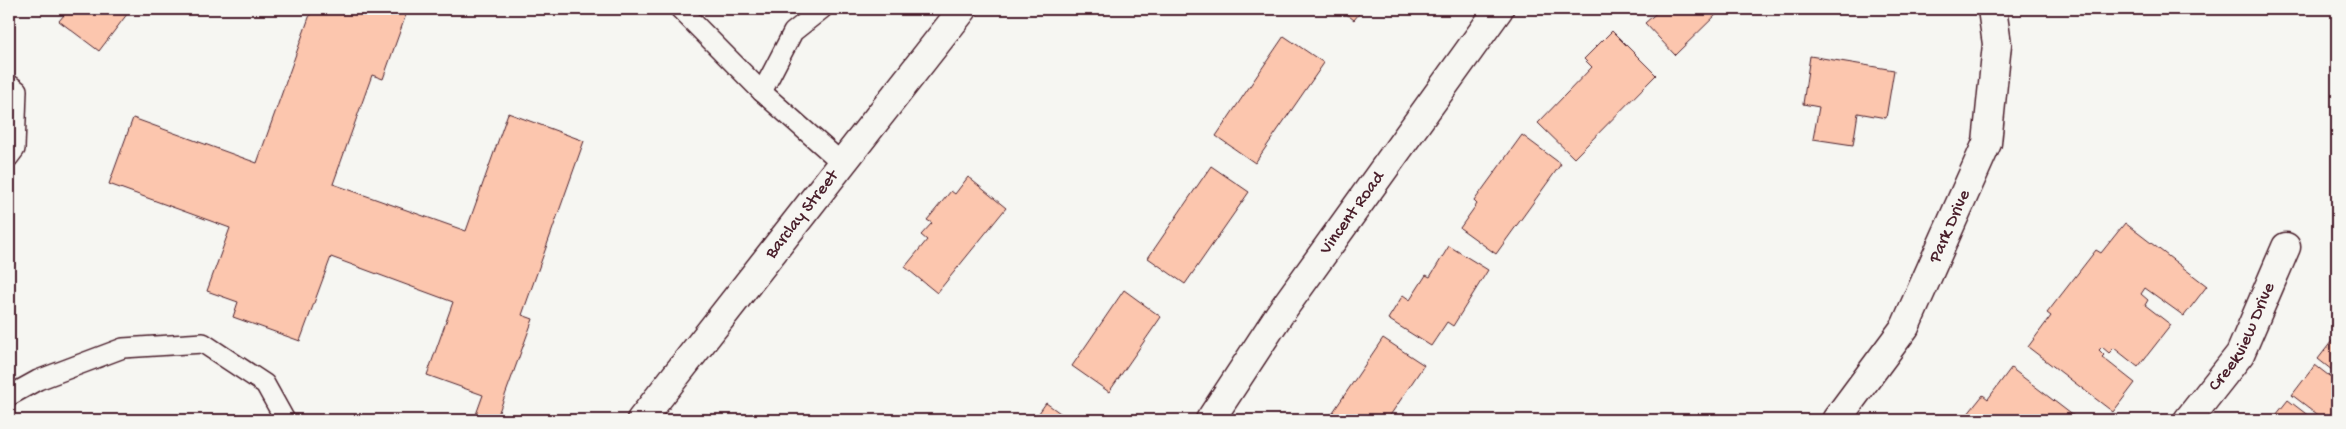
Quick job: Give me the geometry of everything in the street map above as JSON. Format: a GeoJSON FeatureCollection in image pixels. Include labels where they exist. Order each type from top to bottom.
{"type":"FeatureCollection","features":[{"type":"Feature","properties":{"kind":"street","name":"Barclay Street"},"geometry":{"type":"LineString","coordinates":[[641,420],[961,9]]}},
{"type":"Feature","properties":{"kind":"street","name":"Vincent Road"},"geometry":{"type":"LineString","coordinates":[[1210,420],[1282,312],[1499,9]]}},
{"type":"Feature","properties":{"kind":"street","name":"Park Drive"},"geometry":{"type":"LineString","coordinates":[[1836,420],[1905,327],[1987,143],[1997,44],[1992,9]]}},
{"type":"Feature","properties":{"kind":"street","name":"Creekview Drive"},"geometry":{"type":"LineString","coordinates":[[2188,420],[2240,354],[2286,246]]}},
{"type":"Feature","properties":{"kind":"lane"},"geometry":{"type":"LineString","coordinates":[[680,9],[762,92],[842,163]]}},
{"type":"Feature","properties":{"kind":"lane"},"geometry":{"type":"LineString","coordinates":[[762,92],[793,32],[822,9]]}},
{"type":"Feature","properties":{"kind":"lane"},"geometry":{"type":"LineString","coordinates":[[9,84],[16,90],[15,149],[9,157]]}},
{"type":"Feature","properties":{"kind":"lane"},"geometry":{"type":"LineString","coordinates":[[9,396],[38,380],[123,348],[203,343],[264,384],[285,420]]}},
{"type":"Feature","properties":{"kind":"building"},"geometry":{"type":"Polygon","coordinates":[[[69,9],[131,9],[99,51],[59,21],[69,9]]]}},
{"type":"Feature","properties":{"kind":"building"},"geometry":{"type":"Polygon","coordinates":[[[312,9],[408,9],[383,79],[372,75],[333,184],[466,231],[508,113],[584,141],[522,315],[533,319],[496,420],[474,420],[483,395],[427,375],[453,302],[331,257],[300,341],[233,317],[238,302],[207,291],[230,228],[109,184],[133,118],[257,163],[312,9]]]}},
{"type":"Feature","properties":{"kind":"building"},"geometry":{"type":"Polygon","coordinates":[[[1340,9],[1363,9],[1354,20],[1340,9]]]}},
{"type":"Feature","properties":{"kind":"building"},"geometry":{"type":"Polygon","coordinates":[[[1661,9],[1722,9],[1675,55],[1645,23],[1661,9]]]}},
{"type":"Feature","properties":{"kind":"building"},"geometry":{"type":"Polygon","coordinates":[[[1612,31],[1656,75],[1574,158],[1538,123],[1592,67],[1584,59],[1612,31]]]}},
{"type":"Feature","properties":{"kind":"building"},"geometry":{"type":"Polygon","coordinates":[[[1284,36],[1324,63],[1255,163],[1216,136],[1284,36]]]}},
{"type":"Feature","properties":{"kind":"building"},"geometry":{"type":"Polygon","coordinates":[[[1810,56],[1894,70],[1886,118],[1858,113],[1853,145],[1813,139],[1819,107],[1803,104],[1810,56]]]}},
{"type":"Feature","properties":{"kind":"building"},"geometry":{"type":"Polygon","coordinates":[[[1522,135],[1561,164],[1496,254],[1460,228],[1477,204],[1474,201],[1522,135]]]}},
{"type":"Feature","properties":{"kind":"building"},"geometry":{"type":"Polygon","coordinates":[[[1211,166],[1249,192],[1185,284],[1148,258],[1211,166]]]}},
{"type":"Feature","properties":{"kind":"building"},"geometry":{"type":"Polygon","coordinates":[[[968,177],[1006,208],[937,293],[905,267],[927,240],[921,235],[932,223],[927,220],[951,191],[955,194],[968,177]]]}},
{"type":"Feature","properties":{"kind":"building"},"geometry":{"type":"Polygon","coordinates":[[[2125,223],[2207,286],[2184,316],[2145,288],[2141,294],[2148,300],[2145,305],[2171,325],[2138,367],[2114,348],[2109,353],[2102,347],[2099,350],[2104,355],[2102,357],[2135,383],[2113,412],[2028,347],[2051,316],[2047,313],[2096,250],[2101,253],[2125,223]]]}},
{"type":"Feature","properties":{"kind":"building"},"geometry":{"type":"Polygon","coordinates":[[[1449,246],[1488,270],[1453,326],[1447,322],[1431,346],[1388,319],[1403,295],[1410,300],[1426,275],[1430,277],[1449,246]]]}},
{"type":"Feature","properties":{"kind":"building"},"geometry":{"type":"Polygon","coordinates":[[[1124,290],[1161,317],[1109,392],[1072,366],[1124,290]]]}},
{"type":"Feature","properties":{"kind":"building"},"geometry":{"type":"Polygon","coordinates":[[[2335,337],[2337,339],[2337,374],[2318,359],[2335,337]]]}},
{"type":"Feature","properties":{"kind":"building"},"geometry":{"type":"Polygon","coordinates":[[[1383,338],[1424,365],[1387,420],[1333,420],[1329,418],[1383,338]]]}},
{"type":"Feature","properties":{"kind":"building"},"geometry":{"type":"Polygon","coordinates":[[[2315,365],[2337,382],[2337,420],[2325,420],[2292,395],[2315,365]]]}},
{"type":"Feature","properties":{"kind":"building"},"geometry":{"type":"Polygon","coordinates":[[[2011,368],[2079,420],[1963,420],[1983,395],[1988,399],[2011,368]]]}},
{"type":"Feature","properties":{"kind":"building"},"geometry":{"type":"Polygon","coordinates":[[[2288,400],[2314,420],[2272,420],[2288,400]]]}},
{"type":"Feature","properties":{"kind":"building"},"geometry":{"type":"Polygon","coordinates":[[[1046,403],[1070,420],[1034,420],[1046,403]]]}}]}
